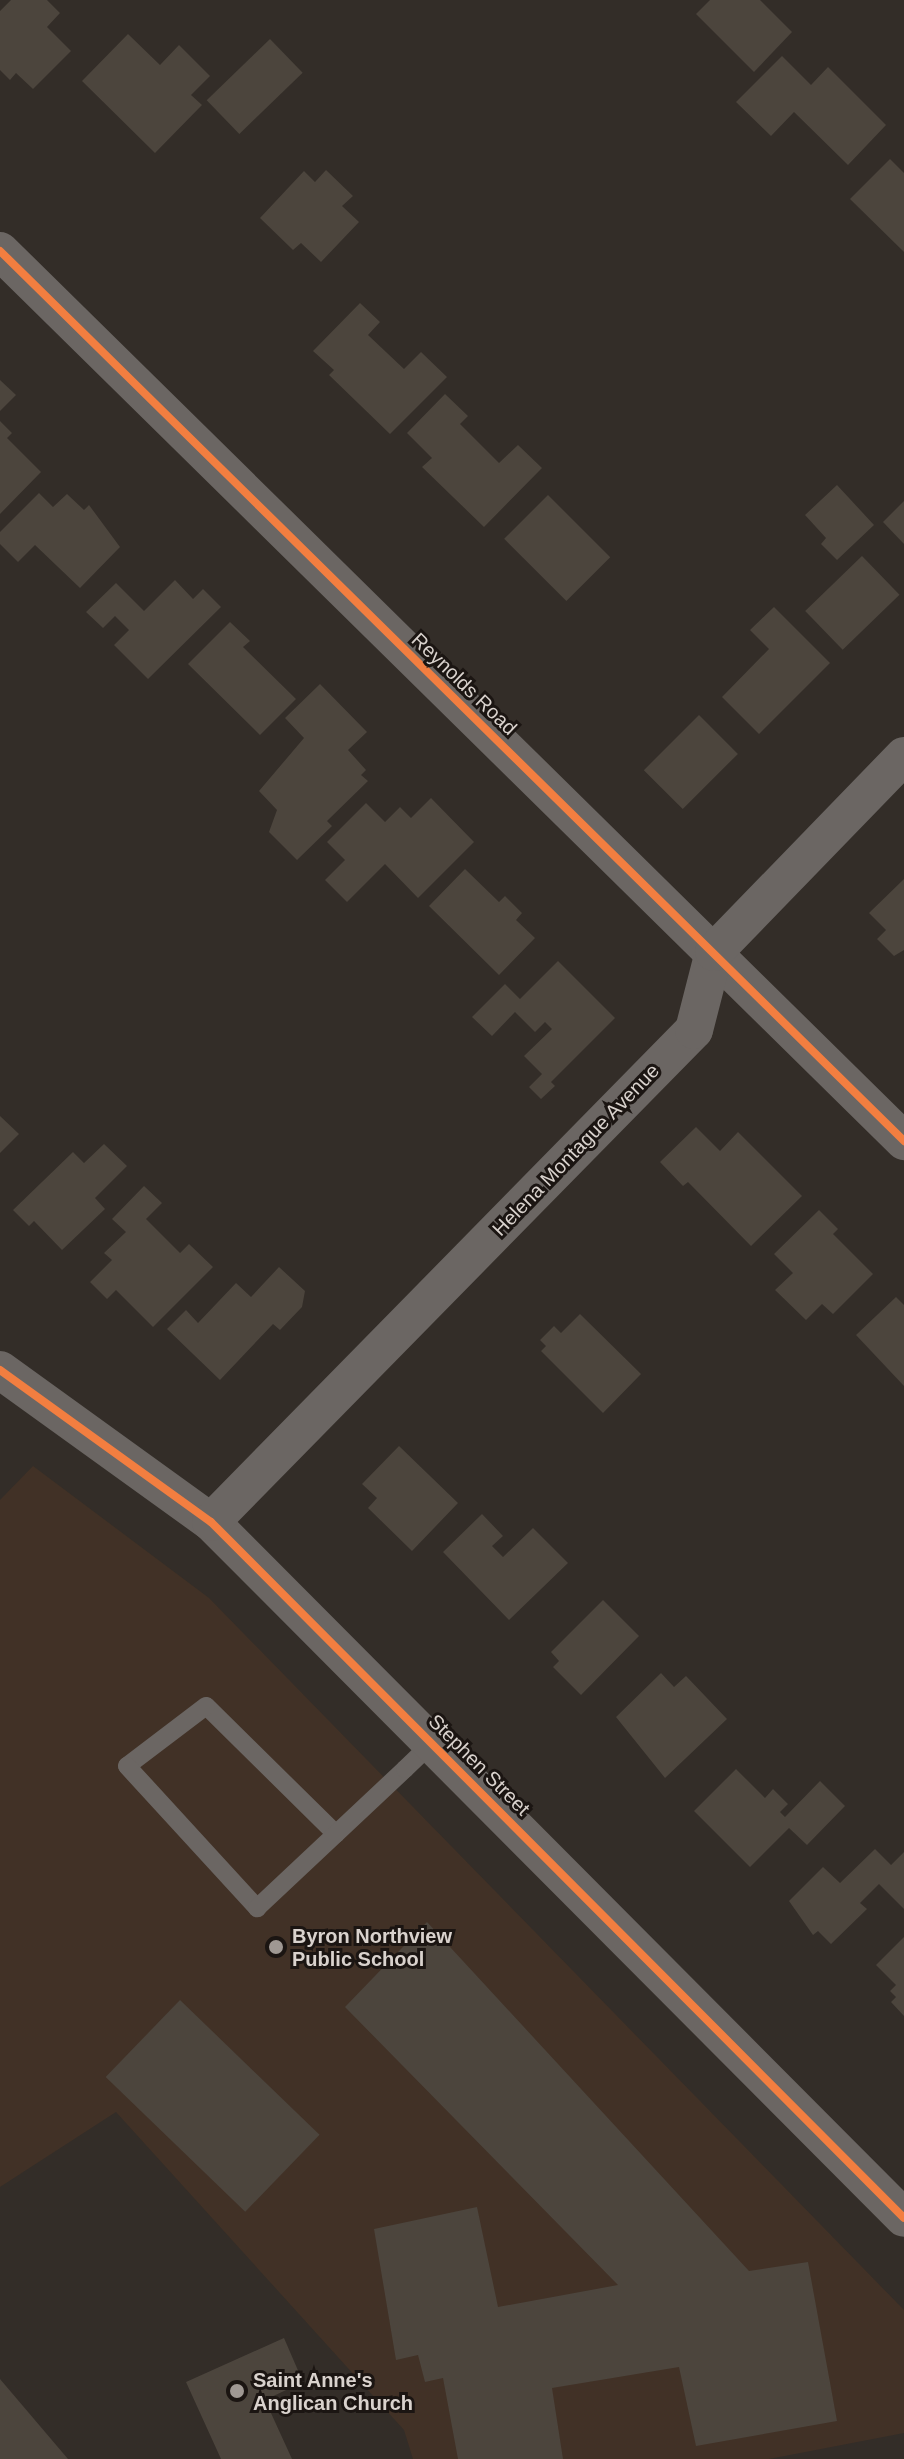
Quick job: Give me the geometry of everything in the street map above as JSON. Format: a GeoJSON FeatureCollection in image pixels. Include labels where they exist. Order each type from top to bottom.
{"type":"FeatureCollection","features":[{"type":"Feature","properties":{"kind":"street","name":"Reynolds Road"},"geometry":{"type":"LineString","coordinates":[[0,251],[904,1141]]}},
{"type":"Feature","properties":{"kind":"street","name":"Helena Montague Avenue"},"geometry":{"type":"LineString","coordinates":[[211,1522],[694,1030],[714,952],[904,756]]}},
{"type":"Feature","properties":{"kind":"street","name":"Stephen Street"},"geometry":{"type":"LineString","coordinates":[[0,1370],[211,1522],[904,2218]]}},
{"type":"Feature","properties":{"kind":"lane"},"geometry":{"type":"LineString","coordinates":[[336,1834],[206,1706],[127,1766],[257,1908],[336,1834],[433,1742]]}},
{"type":"Feature","properties":{"kind":"shaded area","name":"Byron Northview Public School"},"geometry":{"type":"Polygon","coordinates":[[[33,1466],[209,1598],[904,2310],[904,2433],[769,2459],[413,2459],[404,2430],[116,2112],[0,2187],[0,1500],[33,1466]]]}},
{"type":"Feature","properties":{"kind":"building"},"geometry":{"type":"Polygon","coordinates":[[[11,0],[47,0],[60,13],[47,27],[71,51],[33,89],[16,73],[10,80],[0,70],[0,11],[11,0]]]}},
{"type":"Feature","properties":{"kind":"building"},"geometry":{"type":"Polygon","coordinates":[[[710,0],[760,0],[792,32],[754,72],[696,14],[710,0]]]}},
{"type":"Feature","properties":{"kind":"building"},"geometry":{"type":"Polygon","coordinates":[[[128,34],[160,65],[179,45],[210,76],[191,95],[202,105],[155,153],[82,81],[128,34]]]}},
{"type":"Feature","properties":{"kind":"building"},"geometry":{"type":"Polygon","coordinates":[[[270,39],[303,73],[239,134],[207,100],[270,39]]]}},
{"type":"Feature","properties":{"kind":"building"},"geometry":{"type":"Polygon","coordinates":[[[782,56],[811,85],[828,67],[886,125],[848,165],[794,112],[771,136],[736,102],[782,56]]]}},
{"type":"Feature","properties":{"kind":"building"},"geometry":{"type":"Polygon","coordinates":[[[890,159],[904,173],[904,252],[850,199],[890,159]]]}},
{"type":"Feature","properties":{"kind":"building"},"geometry":{"type":"Polygon","coordinates":[[[326,170],[353,196],[342,206],[359,222],[321,262],[301,243],[293,250],[260,218],[304,171],[315,182],[326,170]]]}},
{"type":"Feature","properties":{"kind":"building"},"geometry":{"type":"Polygon","coordinates":[[[360,303],[380,322],[368,335],[404,369],[421,352],[447,377],[390,434],[329,375],[334,370],[313,351],[360,303]]]}},
{"type":"Feature","properties":{"kind":"building"},"geometry":{"type":"Polygon","coordinates":[[[0,380],[16,395],[0,411],[0,380]]]}},
{"type":"Feature","properties":{"kind":"building"},"geometry":{"type":"Polygon","coordinates":[[[445,394],[468,416],[460,424],[499,463],[518,445],[542,468],[484,527],[422,467],[432,458],[407,433],[445,394]]]}},
{"type":"Feature","properties":{"kind":"building"},"geometry":{"type":"Polygon","coordinates":[[[0,421],[12,433],[7,438],[41,472],[0,514],[0,421]]]}},
{"type":"Feature","properties":{"kind":"building"},"geometry":{"type":"Polygon","coordinates":[[[837,485],[874,525],[837,560],[821,544],[826,538],[805,515],[837,485]]]}},
{"type":"Feature","properties":{"kind":"building"},"geometry":{"type":"Polygon","coordinates":[[[39,493],[53,507],[67,494],[84,510],[89,505],[120,547],[80,588],[35,545],[18,562],[0,544],[0,532],[39,493]]]}},
{"type":"Feature","properties":{"kind":"building"},"geometry":{"type":"Polygon","coordinates":[[[548,495],[610,557],[566,601],[504,539],[548,495]]]}},
{"type":"Feature","properties":{"kind":"building"},"geometry":{"type":"Polygon","coordinates":[[[904,501],[904,544],[883,522],[904,501]]]}},
{"type":"Feature","properties":{"kind":"building"},"geometry":{"type":"Polygon","coordinates":[[[862,556],[900,595],[843,650],[805,611],[862,556]]]}},
{"type":"Feature","properties":{"kind":"building"},"geometry":{"type":"Polygon","coordinates":[[[175,580],[193,599],[203,589],[221,607],[148,679],[114,645],[129,630],[115,616],[103,628],[86,612],[116,583],[144,611],[175,580]]]}},
{"type":"Feature","properties":{"kind":"building"},"geometry":{"type":"Polygon","coordinates":[[[774,607],[830,663],[759,734],[722,697],[769,649],[750,630],[774,607]]]}},
{"type":"Feature","properties":{"kind":"building"},"geometry":{"type":"Polygon","coordinates":[[[230,622],[250,641],[243,647],[296,699],[260,735],[188,664],[230,622]]]}},
{"type":"Feature","properties":{"kind":"building"},"geometry":{"type":"Polygon","coordinates":[[[320,684],[367,732],[348,750],[366,770],[361,775],[368,781],[327,821],[332,826],[297,860],[269,832],[277,810],[259,791],[304,738],[285,718],[320,684]]]}},
{"type":"Feature","properties":{"kind":"building"},"geometry":{"type":"Polygon","coordinates":[[[699,715],[738,754],[683,809],[644,770],[699,715]]]}},
{"type":"Feature","properties":{"kind":"building"},"geometry":{"type":"Polygon","coordinates":[[[431,798],[474,842],[418,898],[385,864],[347,902],[325,880],[345,860],[327,842],[366,803],[385,822],[400,807],[411,818],[431,798]]]}},
{"type":"Feature","properties":{"kind":"building"},"geometry":{"type":"Polygon","coordinates":[[[465,869],[499,902],[505,896],[522,913],[516,920],[535,938],[499,975],[429,906],[465,869]]]}},
{"type":"Feature","properties":{"kind":"building"},"geometry":{"type":"Polygon","coordinates":[[[904,879],[904,950],[894,956],[877,939],[886,930],[869,913],[904,879]]]}},
{"type":"Feature","properties":{"kind":"building"},"geometry":{"type":"Polygon","coordinates":[[[558,961],[615,1018],[551,1082],[555,1086],[541,1099],[529,1087],[542,1074],[524,1056],[552,1029],[545,1022],[535,1032],[515,1012],[492,1036],[472,1017],[505,984],[520,999],[558,961]]]}},
{"type":"Feature","properties":{"kind":"building"},"geometry":{"type":"Polygon","coordinates":[[[0,1116],[19,1134],[0,1153],[0,1116]]]}},
{"type":"Feature","properties":{"kind":"building"},"geometry":{"type":"Polygon","coordinates":[[[696,1127],[720,1151],[738,1132],[802,1196],[751,1246],[688,1182],[683,1186],[660,1162],[696,1127]]]}},
{"type":"Feature","properties":{"kind":"building"},"geometry":{"type":"Polygon","coordinates":[[[104,1144],[127,1166],[95,1198],[105,1209],[62,1250],[34,1221],[29,1226],[13,1210],[73,1152],[84,1163],[104,1144]]]}},
{"type":"Feature","properties":{"kind":"building"},"geometry":{"type":"Polygon","coordinates":[[[144,1186],[162,1203],[146,1219],[180,1253],[189,1244],[213,1267],[153,1327],[116,1290],[107,1299],[90,1282],[112,1260],[104,1253],[126,1232],[112,1219],[144,1186]]]}},
{"type":"Feature","properties":{"kind":"building"},"geometry":{"type":"Polygon","coordinates":[[[819,1210],[838,1229],[833,1234],[873,1274],[833,1314],[822,1304],[806,1320],[775,1290],[793,1273],[774,1254],[819,1210]]]}},
{"type":"Feature","properties":{"kind":"building"},"geometry":{"type":"Polygon","coordinates":[[[279,1267],[305,1291],[302,1307],[280,1330],[273,1324],[220,1380],[167,1329],[186,1310],[198,1323],[236,1283],[251,1297],[279,1267]]]}},
{"type":"Feature","properties":{"kind":"building"},"geometry":{"type":"Polygon","coordinates":[[[896,1297],[904,1305],[904,1386],[856,1335],[896,1297]]]}},
{"type":"Feature","properties":{"kind":"building"},"geometry":{"type":"Polygon","coordinates":[[[580,1314],[641,1374],[603,1413],[541,1351],[546,1346],[540,1340],[554,1326],[561,1333],[580,1314]]]}},
{"type":"Feature","properties":{"kind":"building"},"geometry":{"type":"Polygon","coordinates":[[[399,1446],[458,1503],[412,1551],[368,1508],[377,1498],[362,1484],[399,1446]]]}},
{"type":"Feature","properties":{"kind":"building"},"geometry":{"type":"Polygon","coordinates":[[[482,1514],[503,1536],[492,1546],[503,1557],[533,1528],[568,1563],[509,1620],[443,1552],[482,1514]]]}},
{"type":"Feature","properties":{"kind":"building"},"geometry":{"type":"Polygon","coordinates":[[[603,1600],[639,1636],[581,1695],[553,1667],[559,1661],[551,1652],[603,1600]]]}},
{"type":"Feature","properties":{"kind":"building"},"geometry":{"type":"Polygon","coordinates":[[[661,1673],[674,1687],[686,1676],[727,1719],[665,1778],[616,1717],[661,1673]]]}},
{"type":"Feature","properties":{"kind":"building"},"geometry":{"type":"Polygon","coordinates":[[[736,1769],[765,1798],[773,1789],[788,1804],[780,1812],[785,1817],[820,1781],[845,1806],[807,1845],[789,1828],[750,1867],[694,1811],[736,1769]]]}},
{"type":"Feature","properties":{"kind":"building"},"geometry":{"type":"Polygon","coordinates":[[[875,1849],[891,1865],[904,1852],[904,1909],[879,1884],[860,1903],[867,1909],[831,1944],[818,1931],[813,1935],[789,1901],[823,1867],[840,1883],[875,1849]]]}},
{"type":"Feature","properties":{"kind":"building"},"geometry":{"type":"Polygon","coordinates":[[[427,1922],[749,2271],[808,2262],[837,2421],[696,2446],[679,2367],[552,2388],[563,2459],[458,2459],[443,2378],[425,2382],[418,2355],[396,2360],[374,2229],[477,2207],[498,2307],[618,2285],[345,2007],[427,1922]]]}},
{"type":"Feature","properties":{"kind":"building"},"geometry":{"type":"Polygon","coordinates":[[[904,1937],[904,2016],[891,2002],[896,1997],[890,1991],[896,1985],[876,1965],[904,1937]]]}},
{"type":"Feature","properties":{"kind":"building"},"geometry":{"type":"Polygon","coordinates":[[[180,2000],[320,2135],[245,2212],[106,2077],[180,2000]]]}},
{"type":"Feature","properties":{"kind":"building","name":"Saint Anne's Anglican Church"},"geometry":{"type":"Polygon","coordinates":[[[284,2338],[303,2382],[265,2400],[292,2459],[221,2459],[186,2382],[284,2338]]]}},
{"type":"Feature","properties":{"kind":"building"},"geometry":{"type":"Polygon","coordinates":[[[0,2379],[68,2459],[0,2459],[0,2379]]]}},
{"type":"Feature","properties":{"kind":"cycle path"},"geometry":{"type":"LineString","coordinates":[[0,251],[904,1141]]}},
{"type":"Feature","properties":{"kind":"cycle path"},"geometry":{"type":"LineString","coordinates":[[0,1370],[211,1522],[904,2218]]}},
{"type":"Feature","properties":{"kind":"place","name":"Byron Northview Public School"},"geometry":{"type":"Point","coordinates":[276,1947]}},
{"type":"Feature","properties":{"kind":"place","name":"Saint Anne's Anglican Church"},"geometry":{"type":"Point","coordinates":[237,2391]}}]}
